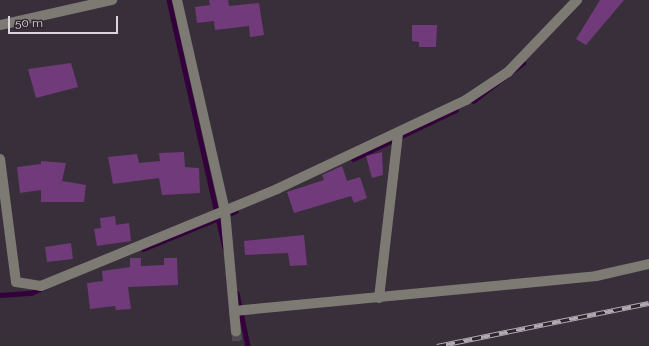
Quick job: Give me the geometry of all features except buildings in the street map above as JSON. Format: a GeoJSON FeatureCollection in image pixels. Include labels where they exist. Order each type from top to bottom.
{"type":"FeatureCollection","features":[{"type":"Feature","properties":{"kind":"street"},"geometry":{"type":"LineString","coordinates":[[0,25],[112,0]]}},
{"type":"Feature","properties":{"kind":"street"},"geometry":{"type":"LineString","coordinates":[[177,0],[225,211],[236,331]]}},
{"type":"Feature","properties":{"kind":"street"},"geometry":{"type":"LineString","coordinates":[[0,159],[16,282],[41,286],[225,211],[398,135],[466,100],[508,72],[577,0]]}},
{"type":"Feature","properties":{"kind":"street"},"geometry":{"type":"LineString","coordinates":[[379,298],[398,135]]}},
{"type":"Feature","properties":{"kind":"street"},"geometry":{"type":"LineString","coordinates":[[234,311],[596,276],[649,264]]}},
{"type":"Feature","properties":{"kind":"waterway"},"geometry":{"type":"LineString","coordinates":[[169,0],[225,249]]}},
{"type":"Feature","properties":{"kind":"waterway"},"geometry":{"type":"LineString","coordinates":[[473,101],[523,63]]}},
{"type":"Feature","properties":{"kind":"waterway"},"geometry":{"type":"LineString","coordinates":[[353,159],[456,110]]}},
{"type":"Feature","properties":{"kind":"waterway"},"geometry":{"type":"LineString","coordinates":[[143,249],[236,211]]}},
{"type":"Feature","properties":{"kind":"waterway"},"geometry":{"type":"LineString","coordinates":[[0,295],[31,293],[43,288]]}},
{"type":"Feature","properties":{"kind":"waterway"},"geometry":{"type":"LineString","coordinates":[[237,293],[248,346]]}},
{"type":"Feature","properties":{"kind":"tunnel"},"geometry":{"type":"LineString","coordinates":[[236,331],[238,346]]}},
{"type":"Feature","properties":{"kind":"railway"},"geometry":{"type":"LineString","coordinates":[[437,346],[649,303]]}}]}
